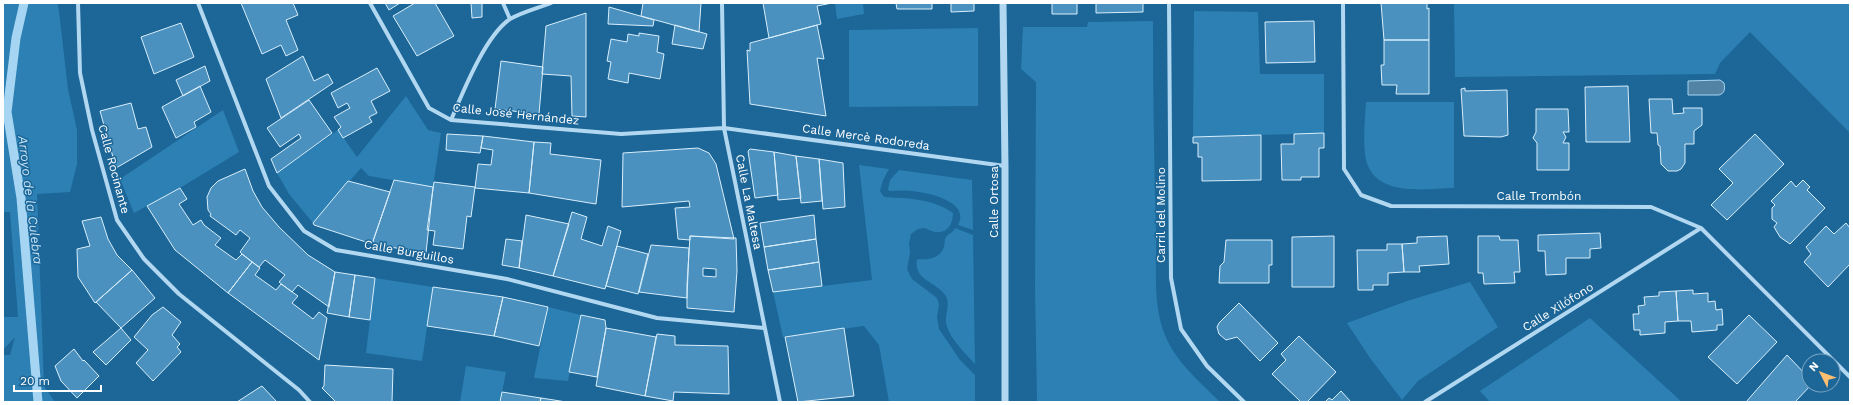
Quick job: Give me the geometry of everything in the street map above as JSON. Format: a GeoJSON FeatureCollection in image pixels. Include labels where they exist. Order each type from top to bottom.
{"type":"FeatureCollection","features":[{"type":"Feature","properties":{"kind":"street","name":"Calle Rocinante"},"geometry":{"type":"LineString","coordinates":[[78,3],[80,73],[92,130],[117,220],[144,259],[179,294],[299,390],[310,402]]}},
{"type":"Feature","properties":{"kind":"street","name":"Calle Burguillos"},"geometry":{"type":"LineString","coordinates":[[198,3],[269,186],[304,231],[336,250],[507,279],[657,318],[764,328]]}},
{"type":"Feature","properties":{"kind":"street","name":"Calle José Hernández"},"geometry":{"type":"LineString","coordinates":[[370,3],[429,108],[451,120],[621,134],[724,128]]}},
{"type":"Feature","properties":{"kind":"street"},"geometry":{"type":"LineString","coordinates":[[503,3],[510,19]]}},
{"type":"Feature","properties":{"kind":"street"},"geometry":{"type":"LineString","coordinates":[[451,120],[492,36],[510,19],[551,3]]}},
{"type":"Feature","properties":{"kind":"street","name":"Calle La Maltesa"},"geometry":{"type":"LineString","coordinates":[[722,3],[724,128],[780,402]]}},
{"type":"Feature","properties":{"kind":"street","name":"Calle Ortosa"},"geometry":{"type":"LineString","coordinates":[[1003,3],[1005,402]]}},
{"type":"Feature","properties":{"kind":"street","name":"Carril del Molino"},"geometry":{"type":"LineString","coordinates":[[1170,3],[1171,278],[1181,329],[1207,366],[1244,402]]}},
{"type":"Feature","properties":{"kind":"street","name":"Calle Trombón"},"geometry":{"type":"LineString","coordinates":[[1343,3],[1344,169],[1361,195],[1391,206],[1651,207],[1701,228],[1850,378]]}},
{"type":"Feature","properties":{"kind":"street","name":"Calle Mercè Rodoreda"},"geometry":{"type":"LineString","coordinates":[[724,128],[1005,166]]}},
{"type":"Feature","properties":{"kind":"street","name":"Calle Xilófono"},"geometry":{"type":"LineString","coordinates":[[1425,402],[1701,228]]}},
{"type":"Feature","properties":{"kind":"shaded area"},"geometry":{"type":"Polygon","coordinates":[[[3,3],[58,3],[68,89],[77,130],[77,164],[70,192],[37,194],[44,386],[55,402],[3,402],[3,355],[10,355],[15,337],[3,350],[3,317],[18,317],[10,212],[3,212],[3,3]]]}},
{"type":"Feature","properties":{"kind":"shaded area"},"geometry":{"type":"Polygon","coordinates":[[[835,3],[863,3],[864,14],[837,19],[835,3]]]}},
{"type":"Feature","properties":{"kind":"shaded area"},"geometry":{"type":"Polygon","coordinates":[[[1454,3],[1850,3],[1850,133],[1750,32],[1720,63],[1715,74],[1455,77],[1454,3]]]}},
{"type":"Feature","properties":{"kind":"shaded area"},"geometry":{"type":"Polygon","coordinates":[[[1194,11],[1258,12],[1260,74],[1324,74],[1324,133],[1193,137],[1194,11]]]}},
{"type":"Feature","properties":{"kind":"shaded area"},"geometry":{"type":"Polygon","coordinates":[[[1153,21],[1156,285],[1158,311],[1165,335],[1175,354],[1189,371],[1220,402],[1037,402],[1035,288],[1036,82],[1021,69],[1023,27],[1087,27],[1088,22],[1153,21]]]}},
{"type":"Feature","properties":{"kind":"shaded area"},"geometry":{"type":"Polygon","coordinates":[[[978,28],[978,106],[849,107],[849,30],[978,28]]]}},
{"type":"Feature","properties":{"kind":"shaded area"},"geometry":{"type":"Polygon","coordinates":[[[1720,80],[1724,83],[1724,90],[1719,95],[1688,95],[1688,81],[1720,80]]]}},
{"type":"Feature","properties":{"kind":"shaded area"},"geometry":{"type":"Polygon","coordinates":[[[406,96],[428,130],[441,133],[433,187],[369,176],[361,168],[313,223],[289,194],[277,173],[338,130],[357,157],[406,96]]]}},
{"type":"Feature","properties":{"kind":"shaded area"},"geometry":{"type":"Polygon","coordinates":[[[1366,102],[1454,102],[1454,188],[1400,188],[1387,184],[1377,178],[1369,168],[1365,154],[1364,135],[1366,102]]]}},
{"type":"Feature","properties":{"kind":"shaded area"},"geometry":{"type":"Polygon","coordinates":[[[223,110],[239,152],[180,188],[134,213],[120,179],[223,110]]]}},
{"type":"Feature","properties":{"kind":"shaded area"},"geometry":{"type":"Polygon","coordinates":[[[859,165],[889,169],[883,180],[880,191],[884,197],[929,202],[946,208],[953,213],[951,224],[945,231],[936,232],[925,228],[918,229],[911,234],[907,269],[912,279],[937,298],[939,305],[937,317],[939,329],[960,360],[975,375],[975,402],[889,402],[879,345],[864,326],[783,337],[773,292],[872,280],[859,165]]]}},
{"type":"Feature","properties":{"kind":"shaded area"},"geometry":{"type":"Polygon","coordinates":[[[899,170],[972,180],[973,230],[958,225],[960,217],[958,210],[953,204],[945,199],[926,193],[889,191],[890,180],[899,170]]]}},
{"type":"Feature","properties":{"kind":"shaded area"},"geometry":{"type":"Polygon","coordinates":[[[955,228],[973,235],[975,364],[950,334],[946,323],[947,298],[941,290],[921,276],[918,272],[917,266],[917,259],[933,258],[942,251],[946,237],[955,228]]]}},
{"type":"Feature","properties":{"kind":"shaded area"},"geometry":{"type":"Polygon","coordinates":[[[375,278],[433,287],[422,361],[366,353],[375,278]]]}},
{"type":"Feature","properties":{"kind":"shaded area"},"geometry":{"type":"Polygon","coordinates":[[[1470,282],[1498,327],[1418,381],[1402,400],[1370,358],[1347,323],[1407,301],[1470,282]]]}},
{"type":"Feature","properties":{"kind":"shaded area"},"geometry":{"type":"Polygon","coordinates":[[[548,307],[581,315],[568,381],[534,378],[548,307]]]}},
{"type":"Feature","properties":{"kind":"shaded area"},"geometry":{"type":"Polygon","coordinates":[[[1590,318],[1682,402],[1490,402],[1480,391],[1590,318]]]}},
{"type":"Feature","properties":{"kind":"shaded area"},"geometry":{"type":"Polygon","coordinates":[[[466,366],[506,372],[500,402],[460,402],[466,366]]]}},
{"type":"Feature","properties":{"kind":"building"},"geometry":{"type":"Polygon","coordinates":[[[241,3],[293,3],[298,15],[286,20],[298,50],[286,56],[281,45],[262,54],[241,3]]]}},
{"type":"Feature","properties":{"kind":"building"},"geometry":{"type":"Polygon","coordinates":[[[385,3],[400,3],[389,10],[385,3]]]}},
{"type":"Feature","properties":{"kind":"building"},"geometry":{"type":"Polygon","coordinates":[[[415,3],[435,3],[454,36],[417,56],[393,16],[415,3]]]}},
{"type":"Feature","properties":{"kind":"building"},"geometry":{"type":"Polygon","coordinates":[[[471,3],[482,3],[482,17],[472,18],[471,3]]]}},
{"type":"Feature","properties":{"kind":"building"},"geometry":{"type":"Polygon","coordinates":[[[643,3],[701,3],[699,32],[641,16],[643,3]]]}},
{"type":"Feature","properties":{"kind":"building"},"geometry":{"type":"Polygon","coordinates":[[[763,3],[832,3],[817,6],[821,24],[769,38],[763,3]]]}},
{"type":"Feature","properties":{"kind":"building"},"geometry":{"type":"Polygon","coordinates":[[[896,3],[932,3],[932,9],[897,9],[896,3]]]}},
{"type":"Feature","properties":{"kind":"building"},"geometry":{"type":"Polygon","coordinates":[[[951,3],[974,3],[974,11],[951,12],[951,3]]]}},
{"type":"Feature","properties":{"kind":"building"},"geometry":{"type":"Polygon","coordinates":[[[1052,3],[1077,3],[1077,14],[1052,14],[1052,3]]]}},
{"type":"Feature","properties":{"kind":"building"},"geometry":{"type":"Polygon","coordinates":[[[1096,3],[1143,3],[1143,12],[1096,13],[1096,3]]]}},
{"type":"Feature","properties":{"kind":"building"},"geometry":{"type":"Polygon","coordinates":[[[1381,3],[1427,3],[1427,9],[1429,8],[1429,40],[1384,40],[1381,3]]]}},
{"type":"Feature","properties":{"kind":"building"},"geometry":{"type":"Polygon","coordinates":[[[609,7],[654,20],[653,26],[608,24],[609,7]]]}},
{"type":"Feature","properties":{"kind":"building"},"geometry":{"type":"Polygon","coordinates":[[[586,13],[586,117],[572,116],[571,76],[542,74],[546,26],[586,13]]]}},
{"type":"Feature","properties":{"kind":"building"},"geometry":{"type":"Polygon","coordinates":[[[1314,21],[1315,62],[1266,63],[1265,22],[1314,21]]]}},
{"type":"Feature","properties":{"kind":"building"},"geometry":{"type":"Polygon","coordinates":[[[181,23],[194,57],[154,74],[141,37],[181,23]]]}},
{"type":"Feature","properties":{"kind":"building"},"geometry":{"type":"Polygon","coordinates":[[[675,25],[707,34],[703,49],[672,44],[675,25]]]}},
{"type":"Feature","properties":{"kind":"building"},"geometry":{"type":"Polygon","coordinates":[[[817,25],[824,59],[817,58],[826,116],[750,104],[747,50],[750,51],[750,43],[817,25]]]}},
{"type":"Feature","properties":{"kind":"building"},"geometry":{"type":"Polygon","coordinates":[[[639,33],[659,36],[657,52],[664,54],[660,79],[629,73],[628,83],[608,79],[611,62],[607,61],[611,39],[627,42],[628,34],[639,36],[639,33]]]}},
{"type":"Feature","properties":{"kind":"building"},"geometry":{"type":"Polygon","coordinates":[[[1384,40],[1429,40],[1429,94],[1396,94],[1397,85],[1382,85],[1381,65],[1384,65],[1384,40]]]}},
{"type":"Feature","properties":{"kind":"building"},"geometry":{"type":"Polygon","coordinates":[[[303,56],[314,81],[328,74],[333,83],[281,118],[266,79],[303,56]]]}},
{"type":"Feature","properties":{"kind":"building"},"geometry":{"type":"Polygon","coordinates":[[[501,61],[543,67],[539,114],[495,109],[501,61]]]}},
{"type":"Feature","properties":{"kind":"building"},"geometry":{"type":"Polygon","coordinates":[[[205,66],[210,81],[183,96],[176,80],[205,66]]]}},
{"type":"Feature","properties":{"kind":"building"},"geometry":{"type":"Polygon","coordinates":[[[377,68],[390,91],[371,101],[377,113],[369,117],[372,122],[343,138],[338,130],[341,127],[334,117],[350,108],[347,103],[338,108],[331,93],[377,68]]]}},
{"type":"Feature","properties":{"kind":"building"},"geometry":{"type":"Polygon","coordinates":[[[200,86],[211,112],[194,122],[196,127],[176,138],[162,107],[200,86]]]}},
{"type":"Feature","properties":{"kind":"building"},"geometry":{"type":"Polygon","coordinates":[[[1628,86],[1630,142],[1586,142],[1585,87],[1628,86]]]}},
{"type":"Feature","properties":{"kind":"building"},"geometry":{"type":"Polygon","coordinates":[[[1465,88],[1465,91],[1507,90],[1508,135],[1501,137],[1464,136],[1461,89],[1465,88]]]}},
{"type":"Feature","properties":{"kind":"building"},"geometry":{"type":"Polygon","coordinates":[[[1649,99],[1672,99],[1673,114],[1684,113],[1683,108],[1702,108],[1702,125],[1694,131],[1694,144],[1685,144],[1685,163],[1681,169],[1677,171],[1668,171],[1661,164],[1660,146],[1658,145],[1657,133],[1651,133],[1649,99]]]}},
{"type":"Feature","properties":{"kind":"building"},"geometry":{"type":"Polygon","coordinates":[[[309,100],[332,133],[277,173],[271,159],[301,138],[299,134],[280,147],[267,128],[309,100]]]}},
{"type":"Feature","properties":{"kind":"building"},"geometry":{"type":"Polygon","coordinates":[[[131,103],[138,129],[146,127],[152,147],[116,168],[100,111],[131,103]]]}},
{"type":"Feature","properties":{"kind":"building"},"geometry":{"type":"Polygon","coordinates":[[[1536,109],[1568,109],[1569,132],[1563,132],[1566,137],[1563,143],[1569,143],[1569,170],[1537,170],[1537,143],[1533,138],[1536,132],[1536,109]]]}},
{"type":"Feature","properties":{"kind":"building"},"geometry":{"type":"Polygon","coordinates":[[[1324,133],[1324,148],[1319,148],[1319,177],[1301,177],[1301,180],[1282,180],[1281,144],[1294,144],[1294,134],[1324,133]]]}},
{"type":"Feature","properties":{"kind":"building"},"geometry":{"type":"Polygon","coordinates":[[[447,134],[483,136],[480,153],[446,150],[447,134]]]}},
{"type":"Feature","properties":{"kind":"building"},"geometry":{"type":"Polygon","coordinates":[[[1755,134],[1784,164],[1727,220],[1711,205],[1733,183],[1719,169],[1755,134]]]}},
{"type":"Feature","properties":{"kind":"building"},"geometry":{"type":"Polygon","coordinates":[[[1261,135],[1261,180],[1202,181],[1202,157],[1198,157],[1198,143],[1193,143],[1193,137],[1261,135]]]}},
{"type":"Feature","properties":{"kind":"building"},"geometry":{"type":"Polygon","coordinates":[[[483,136],[534,142],[529,193],[475,188],[478,164],[491,165],[493,150],[481,148],[483,136]]]}},
{"type":"Feature","properties":{"kind":"building"},"geometry":{"type":"Polygon","coordinates":[[[534,142],[551,143],[550,154],[601,160],[596,204],[529,193],[534,142]]]}},
{"type":"Feature","properties":{"kind":"building"},"geometry":{"type":"Polygon","coordinates":[[[698,148],[709,153],[716,164],[734,239],[690,236],[690,240],[678,239],[675,208],[690,207],[689,201],[622,207],[623,153],[698,148]]]}},
{"type":"Feature","properties":{"kind":"building"},"geometry":{"type":"Polygon","coordinates":[[[750,149],[774,152],[778,195],[755,198],[748,151],[750,149]]]}},
{"type":"Feature","properties":{"kind":"building"},"geometry":{"type":"Polygon","coordinates":[[[774,152],[796,156],[801,198],[778,200],[774,152]]]}},
{"type":"Feature","properties":{"kind":"building"},"geometry":{"type":"Polygon","coordinates":[[[796,156],[819,159],[822,201],[801,203],[796,156]]]}},
{"type":"Feature","properties":{"kind":"building"},"geometry":{"type":"Polygon","coordinates":[[[819,159],[843,163],[845,207],[823,209],[819,159]]]}},
{"type":"Feature","properties":{"kind":"building"},"geometry":{"type":"Polygon","coordinates":[[[245,169],[253,191],[262,207],[279,227],[308,255],[335,272],[329,307],[298,285],[292,292],[279,282],[285,275],[265,260],[259,267],[242,254],[240,252],[250,238],[240,230],[236,235],[210,216],[211,214],[208,210],[207,197],[211,188],[218,181],[245,169]]]}},
{"type":"Feature","properties":{"kind":"building"},"geometry":{"type":"Polygon","coordinates":[[[394,180],[433,187],[426,253],[372,244],[394,180]]]}},
{"type":"Feature","properties":{"kind":"building"},"geometry":{"type":"Polygon","coordinates":[[[1803,180],[1810,187],[1807,190],[1825,208],[1790,244],[1780,237],[1774,227],[1777,223],[1772,219],[1772,208],[1775,205],[1771,201],[1791,181],[1796,187],[1803,180]]]}},
{"type":"Feature","properties":{"kind":"building"},"geometry":{"type":"Polygon","coordinates":[[[348,181],[390,192],[372,244],[314,225],[313,223],[348,181]]]}},
{"type":"Feature","properties":{"kind":"building"},"geometry":{"type":"Polygon","coordinates":[[[434,182],[475,187],[471,217],[467,216],[463,249],[433,245],[435,231],[427,230],[434,182]]]}},
{"type":"Feature","properties":{"kind":"building"},"geometry":{"type":"Polygon","coordinates":[[[180,188],[187,199],[179,204],[193,225],[201,220],[204,225],[221,238],[215,245],[236,260],[242,254],[252,262],[228,293],[175,250],[147,206],[180,188]]]}},
{"type":"Feature","properties":{"kind":"building"},"geometry":{"type":"Polygon","coordinates":[[[572,212],[587,217],[581,239],[602,246],[608,226],[621,231],[605,289],[553,276],[572,212]]]}},
{"type":"Feature","properties":{"kind":"building"},"geometry":{"type":"Polygon","coordinates":[[[526,215],[569,224],[553,276],[519,268],[526,215]]]}},
{"type":"Feature","properties":{"kind":"building"},"geometry":{"type":"Polygon","coordinates":[[[814,215],[816,239],[764,247],[760,223],[814,215]]]}},
{"type":"Feature","properties":{"kind":"building"},"geometry":{"type":"Polygon","coordinates":[[[101,217],[108,239],[117,255],[132,270],[95,303],[78,277],[77,249],[90,246],[82,221],[101,217]]]}},
{"type":"Feature","properties":{"kind":"building"},"geometry":{"type":"Polygon","coordinates":[[[1846,223],[1850,228],[1850,264],[1828,287],[1804,262],[1811,254],[1806,247],[1826,226],[1834,234],[1846,223]]]}},
{"type":"Feature","properties":{"kind":"building"},"geometry":{"type":"Polygon","coordinates":[[[1600,233],[1601,248],[1590,249],[1590,258],[1566,258],[1566,274],[1546,275],[1545,251],[1538,251],[1538,235],[1600,233]]]}},
{"type":"Feature","properties":{"kind":"building"},"geometry":{"type":"Polygon","coordinates":[[[690,236],[736,238],[737,271],[734,312],[687,308],[690,236]],[[703,268],[703,276],[716,277],[716,269],[703,268]]]}},
{"type":"Feature","properties":{"kind":"building"},"geometry":{"type":"Polygon","coordinates":[[[1334,236],[1334,287],[1292,287],[1292,237],[1334,236]]]}},
{"type":"Feature","properties":{"kind":"building"},"geometry":{"type":"Polygon","coordinates":[[[1447,236],[1449,264],[1419,266],[1420,272],[1404,272],[1402,244],[1417,243],[1417,237],[1447,236]]]}},
{"type":"Feature","properties":{"kind":"building"},"geometry":{"type":"Polygon","coordinates":[[[1478,236],[1499,236],[1500,240],[1518,240],[1520,272],[1514,272],[1515,283],[1484,284],[1483,273],[1478,273],[1478,236]]]}},
{"type":"Feature","properties":{"kind":"building"},"geometry":{"type":"Polygon","coordinates":[[[506,239],[522,241],[519,268],[502,265],[506,239]]]}},
{"type":"Feature","properties":{"kind":"building"},"geometry":{"type":"Polygon","coordinates":[[[816,239],[819,262],[768,270],[764,247],[816,239]]]}},
{"type":"Feature","properties":{"kind":"building"},"geometry":{"type":"Polygon","coordinates":[[[1226,240],[1272,240],[1272,265],[1269,265],[1269,283],[1219,283],[1220,266],[1224,262],[1226,240]]]}},
{"type":"Feature","properties":{"kind":"building"},"geometry":{"type":"Polygon","coordinates":[[[1387,244],[1402,244],[1404,272],[1388,273],[1388,285],[1373,285],[1373,290],[1358,290],[1357,250],[1387,250],[1387,244]]]}},
{"type":"Feature","properties":{"kind":"building"},"geometry":{"type":"Polygon","coordinates":[[[651,245],[689,248],[687,298],[639,292],[651,245]]]}},
{"type":"Feature","properties":{"kind":"building"},"geometry":{"type":"Polygon","coordinates":[[[617,246],[648,254],[638,294],[606,286],[617,246]]]}},
{"type":"Feature","properties":{"kind":"building"},"geometry":{"type":"Polygon","coordinates":[[[252,262],[260,268],[255,275],[276,290],[281,284],[298,296],[292,303],[313,319],[319,312],[327,318],[319,360],[228,293],[252,262]]]}},
{"type":"Feature","properties":{"kind":"building"},"geometry":{"type":"Polygon","coordinates":[[[819,262],[822,286],[773,292],[768,270],[819,262]]]}},
{"type":"Feature","properties":{"kind":"building"},"geometry":{"type":"Polygon","coordinates":[[[132,270],[155,298],[121,328],[96,302],[132,270]]]}},
{"type":"Feature","properties":{"kind":"building"},"geometry":{"type":"Polygon","coordinates":[[[335,272],[355,275],[349,317],[327,313],[335,272]]]}},
{"type":"Feature","properties":{"kind":"building"},"geometry":{"type":"Polygon","coordinates":[[[355,275],[375,278],[370,320],[349,317],[355,275]]]}},
{"type":"Feature","properties":{"kind":"building"},"geometry":{"type":"Polygon","coordinates":[[[433,287],[503,297],[494,336],[427,326],[433,287]]]}},
{"type":"Feature","properties":{"kind":"building"},"geometry":{"type":"Polygon","coordinates":[[[1693,290],[1693,294],[1708,293],[1708,302],[1715,301],[1716,310],[1722,309],[1723,325],[1717,325],[1717,330],[1692,332],[1691,321],[1678,321],[1676,291],[1693,290]]]}},
{"type":"Feature","properties":{"kind":"building"},"geometry":{"type":"Polygon","coordinates":[[[1676,291],[1678,321],[1665,322],[1665,333],[1640,335],[1640,330],[1634,330],[1633,314],[1639,314],[1638,306],[1645,305],[1644,297],[1659,296],[1659,292],[1676,291]]]}},
{"type":"Feature","properties":{"kind":"building"},"geometry":{"type":"Polygon","coordinates":[[[503,297],[548,307],[539,346],[494,336],[503,297]]]}},
{"type":"Feature","properties":{"kind":"building"},"geometry":{"type":"Polygon","coordinates":[[[1239,303],[1278,343],[1260,361],[1237,337],[1226,340],[1219,334],[1217,327],[1219,323],[1239,303]]]}},
{"type":"Feature","properties":{"kind":"building"},"geometry":{"type":"Polygon","coordinates":[[[163,307],[181,322],[172,335],[180,344],[177,347],[181,352],[153,381],[136,363],[148,350],[134,337],[152,315],[163,307]]]}},
{"type":"Feature","properties":{"kind":"building"},"geometry":{"type":"Polygon","coordinates":[[[581,315],[605,320],[606,328],[597,377],[569,372],[581,315]]]}},
{"type":"Feature","properties":{"kind":"building"},"geometry":{"type":"Polygon","coordinates":[[[1749,315],[1777,342],[1737,384],[1708,357],[1749,315]]]}},
{"type":"Feature","properties":{"kind":"building"},"geometry":{"type":"Polygon","coordinates":[[[121,328],[131,340],[106,365],[93,352],[121,328]]]}},
{"type":"Feature","properties":{"kind":"building"},"geometry":{"type":"Polygon","coordinates":[[[606,328],[656,337],[645,396],[596,386],[606,328]]]}},
{"type":"Feature","properties":{"kind":"building"},"geometry":{"type":"Polygon","coordinates":[[[844,328],[854,396],[798,402],[785,337],[844,328]]]}},
{"type":"Feature","properties":{"kind":"building"},"geometry":{"type":"Polygon","coordinates":[[[657,334],[675,336],[675,345],[728,346],[729,394],[674,392],[673,401],[645,396],[657,334]]]}},
{"type":"Feature","properties":{"kind":"building"},"geometry":{"type":"Polygon","coordinates":[[[1299,336],[1336,372],[1307,402],[1301,402],[1272,374],[1286,360],[1281,354],[1299,336]]]}},
{"type":"Feature","properties":{"kind":"building"},"geometry":{"type":"Polygon","coordinates":[[[74,349],[83,361],[84,360],[99,376],[77,398],[61,381],[55,366],[74,349]]]}},
{"type":"Feature","properties":{"kind":"building"},"geometry":{"type":"Polygon","coordinates":[[[1787,355],[1801,370],[1801,393],[1803,393],[1795,402],[1746,402],[1787,355]]]}},
{"type":"Feature","properties":{"kind":"building"},"geometry":{"type":"Polygon","coordinates":[[[325,365],[393,369],[392,402],[336,402],[322,388],[324,386],[325,365]]]}},
{"type":"Feature","properties":{"kind":"building"},"geometry":{"type":"Polygon","coordinates":[[[262,386],[277,402],[237,402],[257,389],[262,386]]]}},
{"type":"Feature","properties":{"kind":"building"},"geometry":{"type":"Polygon","coordinates":[[[1341,391],[1351,402],[1325,402],[1329,398],[1332,400],[1341,391]]]}},
{"type":"Feature","properties":{"kind":"building"},"geometry":{"type":"Polygon","coordinates":[[[502,392],[541,398],[540,402],[500,402],[502,392]]]}},
{"type":"Feature","properties":{"kind":"building"},"geometry":{"type":"Polygon","coordinates":[[[541,398],[554,400],[566,402],[540,402],[541,398]]]}},
{"type":"Feature","properties":{"kind":"waterway","name":"Arroyo de la Culebra"},"geometry":{"type":"LineString","coordinates":[[24,3],[16,38],[7,112],[21,198],[38,402]]}}]}
